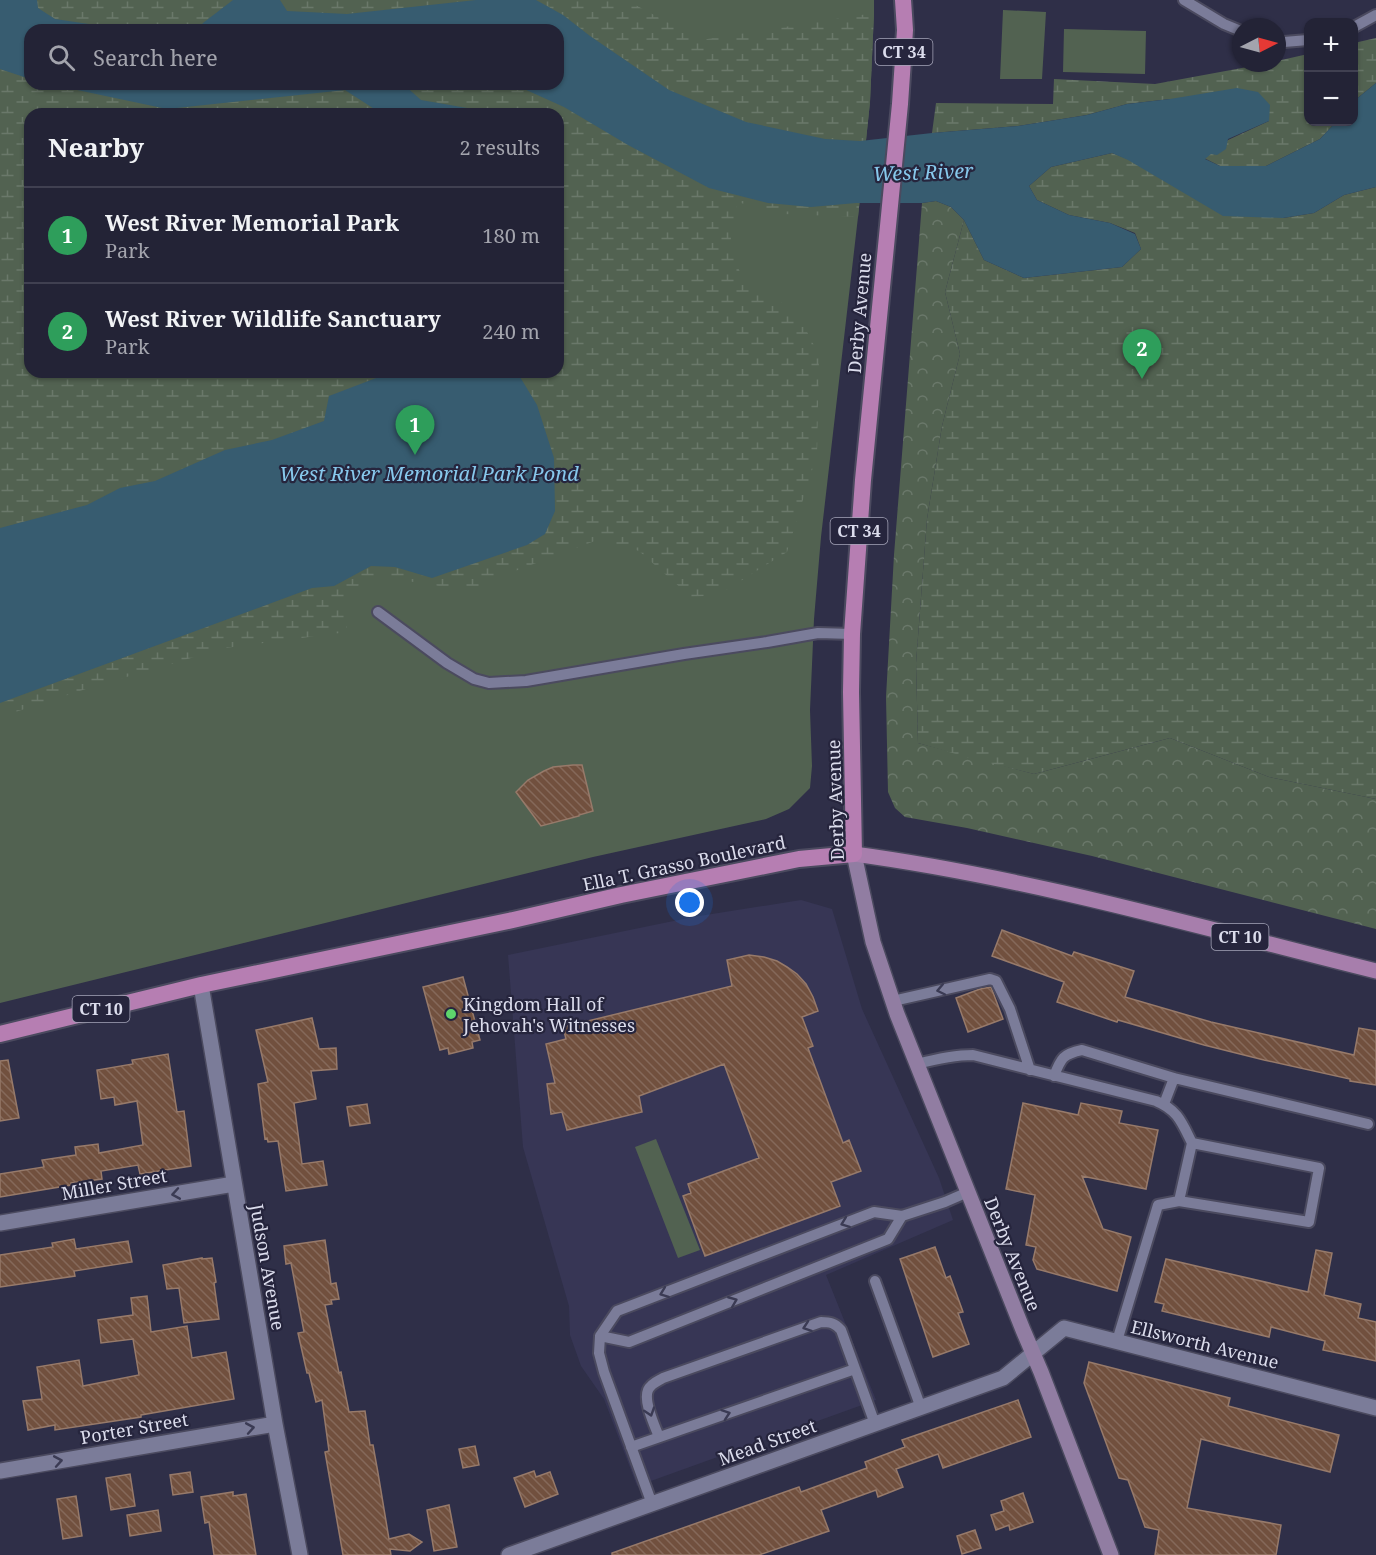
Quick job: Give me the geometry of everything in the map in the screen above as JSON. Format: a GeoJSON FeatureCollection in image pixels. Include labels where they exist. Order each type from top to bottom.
{"type":"FeatureCollection","features":[{"type":"Feature","properties":{"kind":"highway","name":"Derby Avenue"},"geometry":{"type":"LineString","coordinates":[[854,854],[852,634],[863,480],[900,104],[905,30],[903,0]]}},
{"type":"Feature","properties":{"kind":"highway","name":"Ella T. Grasso Boulevard"},"geometry":{"type":"LineString","coordinates":[[0,1034],[201,984],[513,920],[621,895],[799,860],[854,854]]}},
{"type":"Feature","properties":{"kind":"main road","name":"Ella T. Grasso Boulevard"},"geometry":{"type":"LineString","coordinates":[[854,854],[906,861],[1069,893],[1376,971]]}},
{"type":"Feature","properties":{"kind":"main road","name":"Derby Avenue"},"geometry":{"type":"LineString","coordinates":[[854,854],[873,942],[893,1002],[1041,1372],[1111,1555]]}},
{"type":"Feature","properties":{"kind":"street","name":"Judson Avenue"},"geometry":{"type":"LineString","coordinates":[[201,984],[275,1424],[300,1555]]}},
{"type":"Feature","properties":{"kind":"street","name":"Miller Street"},"geometry":{"type":"LineString","coordinates":[[0,1223],[234,1184]]}},
{"type":"Feature","properties":{"kind":"street","name":"Ellsworth Avenue"},"geometry":{"type":"LineString","coordinates":[[1033,1355],[1064,1328],[1376,1408]]}},
{"type":"Feature","properties":{"kind":"street","name":"Mead Street"},"geometry":{"type":"LineString","coordinates":[[509,1555],[1003,1378],[1033,1355]]}},
{"type":"Feature","properties":{"kind":"street","name":"Porter Street"},"geometry":{"type":"LineString","coordinates":[[0,1471],[275,1424]]}},
{"type":"Feature","properties":{"kind":"lane"},"geometry":{"type":"LineString","coordinates":[[1184,0],[1232,27]]}},
{"type":"Feature","properties":{"kind":"lane"},"geometry":{"type":"LineString","coordinates":[[1358,24],[1376,15]]}},
{"type":"Feature","properties":{"kind":"lane"},"geometry":{"type":"LineString","coordinates":[[1286,42],[1304,40]]}},
{"type":"Feature","properties":{"kind":"lane"},"geometry":{"type":"LineString","coordinates":[[378,612],[447,663],[474,679],[489,683],[526,681],[818,633],[852,634]]}},
{"type":"Feature","properties":{"kind":"lane"},"geometry":{"type":"LineString","coordinates":[[893,1002],[990,979],[996,981],[1010,1009],[1030,1070]]}},
{"type":"Feature","properties":{"kind":"lane"},"geometry":{"type":"LineString","coordinates":[[1054,1076],[1060,1060],[1069,1053],[1082,1050],[1174,1078],[1368,1124]]}},
{"type":"Feature","properties":{"kind":"lane"},"geometry":{"type":"LineString","coordinates":[[917,1064],[948,1056],[973,1055],[1164,1104],[1178,1115],[1192,1143],[1179,1201]]}},
{"type":"Feature","properties":{"kind":"lane"},"geometry":{"type":"LineString","coordinates":[[1164,1104],[1174,1078]]}},
{"type":"Feature","properties":{"kind":"lane"},"geometry":{"type":"LineString","coordinates":[[1117,1341],[1158,1205],[1179,1201],[1309,1222],[1319,1167],[1192,1143]]}},
{"type":"Feature","properties":{"kind":"lane"},"geometry":{"type":"LineString","coordinates":[[652,1504],[599,1353],[600,1336],[618,1311],[874,1212],[902,1216],[968,1192]]}},
{"type":"Feature","properties":{"kind":"lane"},"geometry":{"type":"LineString","coordinates":[[600,1336],[629,1342],[888,1239],[902,1216]]}},
{"type":"Feature","properties":{"kind":"lane"},"geometry":{"type":"LineString","coordinates":[[874,1281],[921,1408]]}},
{"type":"Feature","properties":{"kind":"lane"},"geometry":{"type":"LineString","coordinates":[[659,1437],[647,1400],[648,1390],[653,1383],[821,1322],[836,1324],[841,1330],[875,1424]]}},
{"type":"Feature","properties":{"kind":"lane"},"geometry":{"type":"LineString","coordinates":[[631,1447],[855,1369]]}},
{"type":"Feature","properties":{"kind":"shaded area"},"geometry":{"type":"Polygon","coordinates":[[[801,900],[832,909],[862,1009],[939,1178],[953,1220],[826,1275],[876,1400],[637,1486],[604,1399],[581,1366],[570,1335],[569,1306],[523,1147],[508,955],[693,917],[801,900]]]}},
{"type":"Feature","properties":{"kind":"green space"},"geometry":{"type":"Polygon","coordinates":[[[0,0],[874,0],[870,102],[821,537],[814,619],[810,710],[812,766],[810,788],[789,809],[766,819],[593,857],[0,1003],[0,0]]]}},
{"type":"Feature","properties":{"kind":"green space"},"geometry":{"type":"Polygon","coordinates":[[[37,0],[233,0],[202,24],[89,24],[55,19],[38,8],[37,0]]]}},
{"type":"Feature","properties":{"kind":"green space"},"geometry":{"type":"Polygon","coordinates":[[[280,0],[476,0],[347,14],[287,11],[280,0]]]}},
{"type":"Feature","properties":{"kind":"green space"},"geometry":{"type":"Polygon","coordinates":[[[536,0],[626,0],[701,40],[874,13],[870,102],[858,217],[784,214],[737,202],[730,244],[743,281],[777,298],[803,324],[819,355],[817,454],[787,552],[718,595],[691,597],[639,551],[600,539],[515,571],[470,591],[373,578],[345,593],[347,632],[225,648],[0,717],[0,703],[312,588],[334,586],[371,566],[395,567],[432,578],[519,378],[564,378],[564,108],[467,108],[421,100],[410,90],[526,90],[564,107],[709,188],[768,203],[811,207],[859,141],[825,139],[746,122],[669,90],[563,15],[536,0]]]}},
{"type":"Feature","properties":{"kind":"green space"},"geometry":{"type":"Polygon","coordinates":[[[1003,10],[1046,12],[1042,79],[1000,79],[1003,10]]]}},
{"type":"Feature","properties":{"kind":"green space"},"geometry":{"type":"Polygon","coordinates":[[[1064,29],[1146,31],[1145,74],[1063,72],[1064,29]]]}},
{"type":"Feature","properties":{"kind":"green space"},"geometry":{"type":"Polygon","coordinates":[[[1376,38],[1376,83],[1358,98],[1358,72],[1358,42],[1376,38]]]}},
{"type":"Feature","properties":{"kind":"green space"},"geometry":{"type":"Polygon","coordinates":[[[1304,55],[1304,126],[1332,126],[1320,139],[1266,166],[1220,166],[1204,158],[1228,140],[1269,121],[1170,99],[1127,104],[1087,115],[1018,126],[932,133],[936,103],[1053,104],[1054,79],[1155,84],[1232,70],[1232,72],[1286,72],[1286,59],[1304,55]]]}},
{"type":"Feature","properties":{"kind":"green space"},"geometry":{"type":"Polygon","coordinates":[[[0,69],[24,77],[24,90],[77,90],[162,108],[24,108],[24,378],[376,378],[330,396],[324,421],[272,440],[225,450],[155,481],[120,488],[87,505],[0,528],[0,69]]]}},
{"type":"Feature","properties":{"kind":"green space"},"geometry":{"type":"Polygon","coordinates":[[[345,90],[373,108],[176,108],[345,90]]]}},
{"type":"Feature","properties":{"kind":"green space"},"geometry":{"type":"Polygon","coordinates":[[[1112,153],[1283,218],[1314,213],[1344,195],[1376,187],[1376,799],[1269,777],[1170,738],[1034,774],[918,743],[916,663],[927,519],[942,426],[960,354],[945,292],[964,220],[984,260],[1024,278],[1122,267],[1141,249],[1135,233],[1110,223],[1069,215],[1037,200],[1029,186],[1051,167],[1112,153]]]}},
{"type":"Feature","properties":{"kind":"green space"},"geometry":{"type":"Polygon","coordinates":[[[936,201],[951,207],[964,220],[945,292],[960,354],[942,426],[927,519],[916,663],[918,743],[1034,774],[1170,738],[1269,777],[1376,799],[1376,929],[1092,856],[967,828],[905,817],[895,808],[888,792],[886,697],[894,555],[922,203],[936,201]]]}},
{"type":"Feature","properties":{"kind":"green space"},"geometry":{"type":"Polygon","coordinates":[[[656,1139],[700,1250],[678,1258],[635,1147],[656,1139]]]}},
{"type":"Feature","properties":{"kind":"water"},"geometry":{"type":"Polygon","coordinates":[[[0,0],[37,0],[38,8],[55,19],[89,24],[24,24],[24,77],[0,69],[0,0]]]}},
{"type":"Feature","properties":{"kind":"water","name":"West River"},"geometry":{"type":"Polygon","coordinates":[[[233,0],[280,0],[287,11],[347,14],[476,0],[536,0],[563,15],[669,90],[746,122],[825,139],[860,141],[1018,126],[1087,115],[1127,104],[1237,88],[1258,92],[1270,105],[1269,121],[1228,139],[1226,149],[1217,155],[1211,154],[1205,159],[1220,166],[1266,166],[1320,139],[1332,126],[1358,126],[1358,98],[1376,83],[1376,187],[1344,195],[1314,213],[1283,218],[1223,216],[1128,160],[1112,153],[1051,167],[1029,186],[1037,200],[1069,215],[1110,223],[1135,234],[1141,249],[1122,267],[1024,278],[984,260],[964,220],[951,207],[936,201],[856,203],[811,207],[768,203],[709,188],[628,145],[564,107],[526,90],[564,90],[564,24],[202,24],[233,0]]]}},
{"type":"Feature","properties":{"kind":"water"},"geometry":{"type":"Polygon","coordinates":[[[77,90],[345,90],[176,108],[162,108],[77,90]]]}},
{"type":"Feature","properties":{"kind":"water"},"geometry":{"type":"Polygon","coordinates":[[[345,90],[410,90],[421,100],[467,108],[373,108],[345,90]]]}},
{"type":"Feature","properties":{"kind":"water","name":"West River Memorial Park Pond"},"geometry":{"type":"Polygon","coordinates":[[[376,378],[521,378],[537,405],[554,458],[555,511],[545,534],[527,545],[432,578],[395,567],[371,566],[334,586],[312,588],[0,703],[0,528],[87,505],[120,488],[155,481],[225,450],[272,440],[324,421],[329,396],[376,378]]]}},
{"type":"Feature","properties":{"kind":"building"},"geometry":{"type":"Polygon","coordinates":[[[582,765],[593,811],[541,826],[516,792],[528,780],[544,771],[553,767],[582,765]]]}},
{"type":"Feature","properties":{"kind":"building"},"geometry":{"type":"Polygon","coordinates":[[[1002,930],[1072,956],[1074,952],[1134,971],[1125,997],[1211,1022],[1354,1055],[1359,1028],[1376,1031],[1376,1085],[1350,1081],[1350,1079],[1204,1045],[1118,1020],[1117,1022],[1057,1002],[1064,982],[992,956],[1002,930]]]}},
{"type":"Feature","properties":{"kind":"building"},"geometry":{"type":"Polygon","coordinates":[[[749,955],[777,961],[787,967],[806,984],[813,997],[818,1011],[802,1017],[813,1046],[808,1048],[843,1143],[849,1140],[861,1171],[831,1182],[840,1206],[705,1256],[683,1196],[691,1193],[688,1184],[759,1158],[724,1064],[639,1096],[642,1112],[567,1130],[562,1112],[551,1114],[547,1084],[555,1083],[546,1044],[566,1039],[563,1027],[732,986],[727,960],[749,955]]]}},
{"type":"Feature","properties":{"kind":"building","name":"Kingdom Hall of Jehovah's Witnesses"},"geometry":{"type":"Polygon","coordinates":[[[463,977],[480,1040],[472,1042],[473,1048],[449,1054],[448,1048],[440,1050],[423,987],[463,977]]]}},
{"type":"Feature","properties":{"kind":"building"},"geometry":{"type":"Polygon","coordinates":[[[991,987],[1003,1019],[968,1032],[956,998],[991,987]]]}},
{"type":"Feature","properties":{"kind":"building"},"geometry":{"type":"Polygon","coordinates":[[[312,1018],[319,1049],[336,1048],[337,1069],[311,1071],[316,1099],[294,1103],[302,1164],[323,1161],[327,1185],[286,1191],[278,1141],[268,1142],[267,1138],[265,1139],[258,1084],[268,1082],[256,1030],[312,1018]]]}},
{"type":"Feature","properties":{"kind":"building"},"geometry":{"type":"Polygon","coordinates":[[[168,1054],[177,1112],[184,1111],[191,1166],[140,1174],[138,1165],[101,1171],[102,1179],[0,1197],[0,1174],[44,1167],[42,1160],[76,1155],[75,1147],[98,1144],[99,1153],[143,1145],[137,1101],[115,1105],[114,1097],[101,1099],[97,1070],[133,1064],[132,1060],[168,1054]]]}},
{"type":"Feature","properties":{"kind":"building"},"geometry":{"type":"Polygon","coordinates":[[[8,1060],[19,1118],[0,1121],[0,1061],[8,1060]]]}},
{"type":"Feature","properties":{"kind":"building"},"geometry":{"type":"Polygon","coordinates":[[[1023,1103],[1078,1115],[1081,1103],[1122,1111],[1119,1123],[1158,1130],[1146,1189],[1082,1176],[1103,1229],[1131,1237],[1117,1291],[1037,1269],[1033,1260],[1036,1247],[1026,1245],[1035,1195],[1006,1189],[1023,1103]]]}},
{"type":"Feature","properties":{"kind":"building"},"geometry":{"type":"Polygon","coordinates":[[[367,1104],[370,1123],[350,1126],[347,1107],[367,1104]]]}},
{"type":"Feature","properties":{"kind":"building"},"geometry":{"type":"Polygon","coordinates":[[[74,1239],[76,1249],[128,1241],[132,1262],[74,1271],[75,1276],[0,1287],[0,1255],[53,1247],[52,1243],[74,1239]]]}},
{"type":"Feature","properties":{"kind":"building"},"geometry":{"type":"Polygon","coordinates":[[[325,1240],[331,1284],[336,1283],[339,1299],[331,1300],[332,1304],[325,1305],[349,1412],[365,1411],[389,1539],[409,1534],[422,1542],[410,1551],[390,1549],[391,1555],[343,1555],[325,1452],[329,1451],[322,1400],[316,1402],[309,1373],[307,1373],[298,1333],[304,1332],[291,1263],[286,1264],[284,1246],[325,1240]]]}},
{"type":"Feature","properties":{"kind":"building"},"geometry":{"type":"Polygon","coordinates":[[[935,1247],[946,1278],[950,1276],[963,1312],[958,1313],[969,1344],[933,1357],[900,1259],[935,1247]]]}},
{"type":"Feature","properties":{"kind":"building"},"geometry":{"type":"Polygon","coordinates":[[[1316,1250],[1332,1253],[1324,1295],[1361,1304],[1358,1318],[1376,1322],[1376,1361],[1323,1350],[1325,1341],[1271,1327],[1269,1337],[1162,1311],[1164,1304],[1155,1302],[1166,1259],[1308,1292],[1316,1250]]]}},
{"type":"Feature","properties":{"kind":"building"},"geometry":{"type":"Polygon","coordinates":[[[212,1258],[219,1319],[184,1323],[179,1288],[167,1289],[163,1265],[212,1258]]]}},
{"type":"Feature","properties":{"kind":"building"},"geometry":{"type":"Polygon","coordinates":[[[147,1296],[151,1332],[187,1326],[192,1358],[226,1352],[234,1399],[141,1415],[141,1417],[55,1430],[55,1425],[28,1430],[23,1401],[42,1399],[37,1367],[79,1360],[83,1386],[139,1375],[133,1339],[101,1343],[98,1320],[133,1315],[131,1298],[147,1296]]]}},
{"type":"Feature","properties":{"kind":"building"},"geometry":{"type":"Polygon","coordinates":[[[1089,1362],[1230,1398],[1228,1406],[1339,1435],[1330,1472],[1201,1439],[1187,1508],[1281,1525],[1276,1555],[1155,1555],[1159,1530],[1145,1527],[1128,1480],[1119,1478],[1084,1383],[1089,1362]]]}},
{"type":"Feature","properties":{"kind":"building"},"geometry":{"type":"Polygon","coordinates":[[[1018,1400],[1031,1437],[943,1468],[938,1454],[896,1469],[903,1487],[878,1497],[876,1490],[821,1510],[829,1531],[759,1555],[612,1555],[612,1553],[799,1487],[801,1492],[867,1468],[865,1462],[905,1447],[902,1440],[1018,1400]]]}},
{"type":"Feature","properties":{"kind":"building"},"geometry":{"type":"Polygon","coordinates":[[[475,1446],[479,1465],[463,1468],[459,1449],[475,1446]]]}},
{"type":"Feature","properties":{"kind":"building"},"geometry":{"type":"Polygon","coordinates":[[[534,1471],[536,1477],[550,1472],[558,1494],[525,1507],[514,1478],[534,1471]]]}},
{"type":"Feature","properties":{"kind":"building"},"geometry":{"type":"Polygon","coordinates":[[[190,1472],[193,1492],[173,1495],[170,1475],[190,1472]]]}},
{"type":"Feature","properties":{"kind":"building"},"geometry":{"type":"Polygon","coordinates":[[[130,1474],[135,1506],[111,1510],[106,1478],[130,1474]]]}},
{"type":"Feature","properties":{"kind":"building"},"geometry":{"type":"Polygon","coordinates":[[[233,1492],[233,1496],[246,1494],[256,1555],[214,1555],[209,1522],[205,1523],[201,1497],[233,1492]]]}},
{"type":"Feature","properties":{"kind":"building"},"geometry":{"type":"Polygon","coordinates":[[[1023,1493],[1033,1522],[1010,1530],[1009,1525],[996,1530],[991,1515],[1004,1511],[1001,1501],[1023,1493]]]}},
{"type":"Feature","properties":{"kind":"building"},"geometry":{"type":"Polygon","coordinates":[[[76,1496],[82,1536],[63,1539],[57,1499],[76,1496]]]}},
{"type":"Feature","properties":{"kind":"building"},"geometry":{"type":"Polygon","coordinates":[[[449,1505],[457,1547],[434,1551],[427,1510],[449,1505]]]}},
{"type":"Feature","properties":{"kind":"building"},"geometry":{"type":"Polygon","coordinates":[[[158,1510],[161,1531],[130,1536],[127,1515],[158,1510]]]}},
{"type":"Feature","properties":{"kind":"building"},"geometry":{"type":"Polygon","coordinates":[[[975,1530],[981,1548],[962,1554],[957,1536],[975,1530]]]}},
{"type":"Feature","properties":{"kind":"place","name":"West River Wildlife Sanctuary"},"geometry":{"type":"Point","coordinates":[1142,379]}},
{"type":"Feature","properties":{"kind":"place","name":"West River Memorial Park"},"geometry":{"type":"Point","coordinates":[415,455]}},
{"type":"Feature","properties":{"kind":"place","name":"Kingdom Hall of Jehovah's Witnesses"},"geometry":{"type":"Point","coordinates":[451,1014]}}]}
